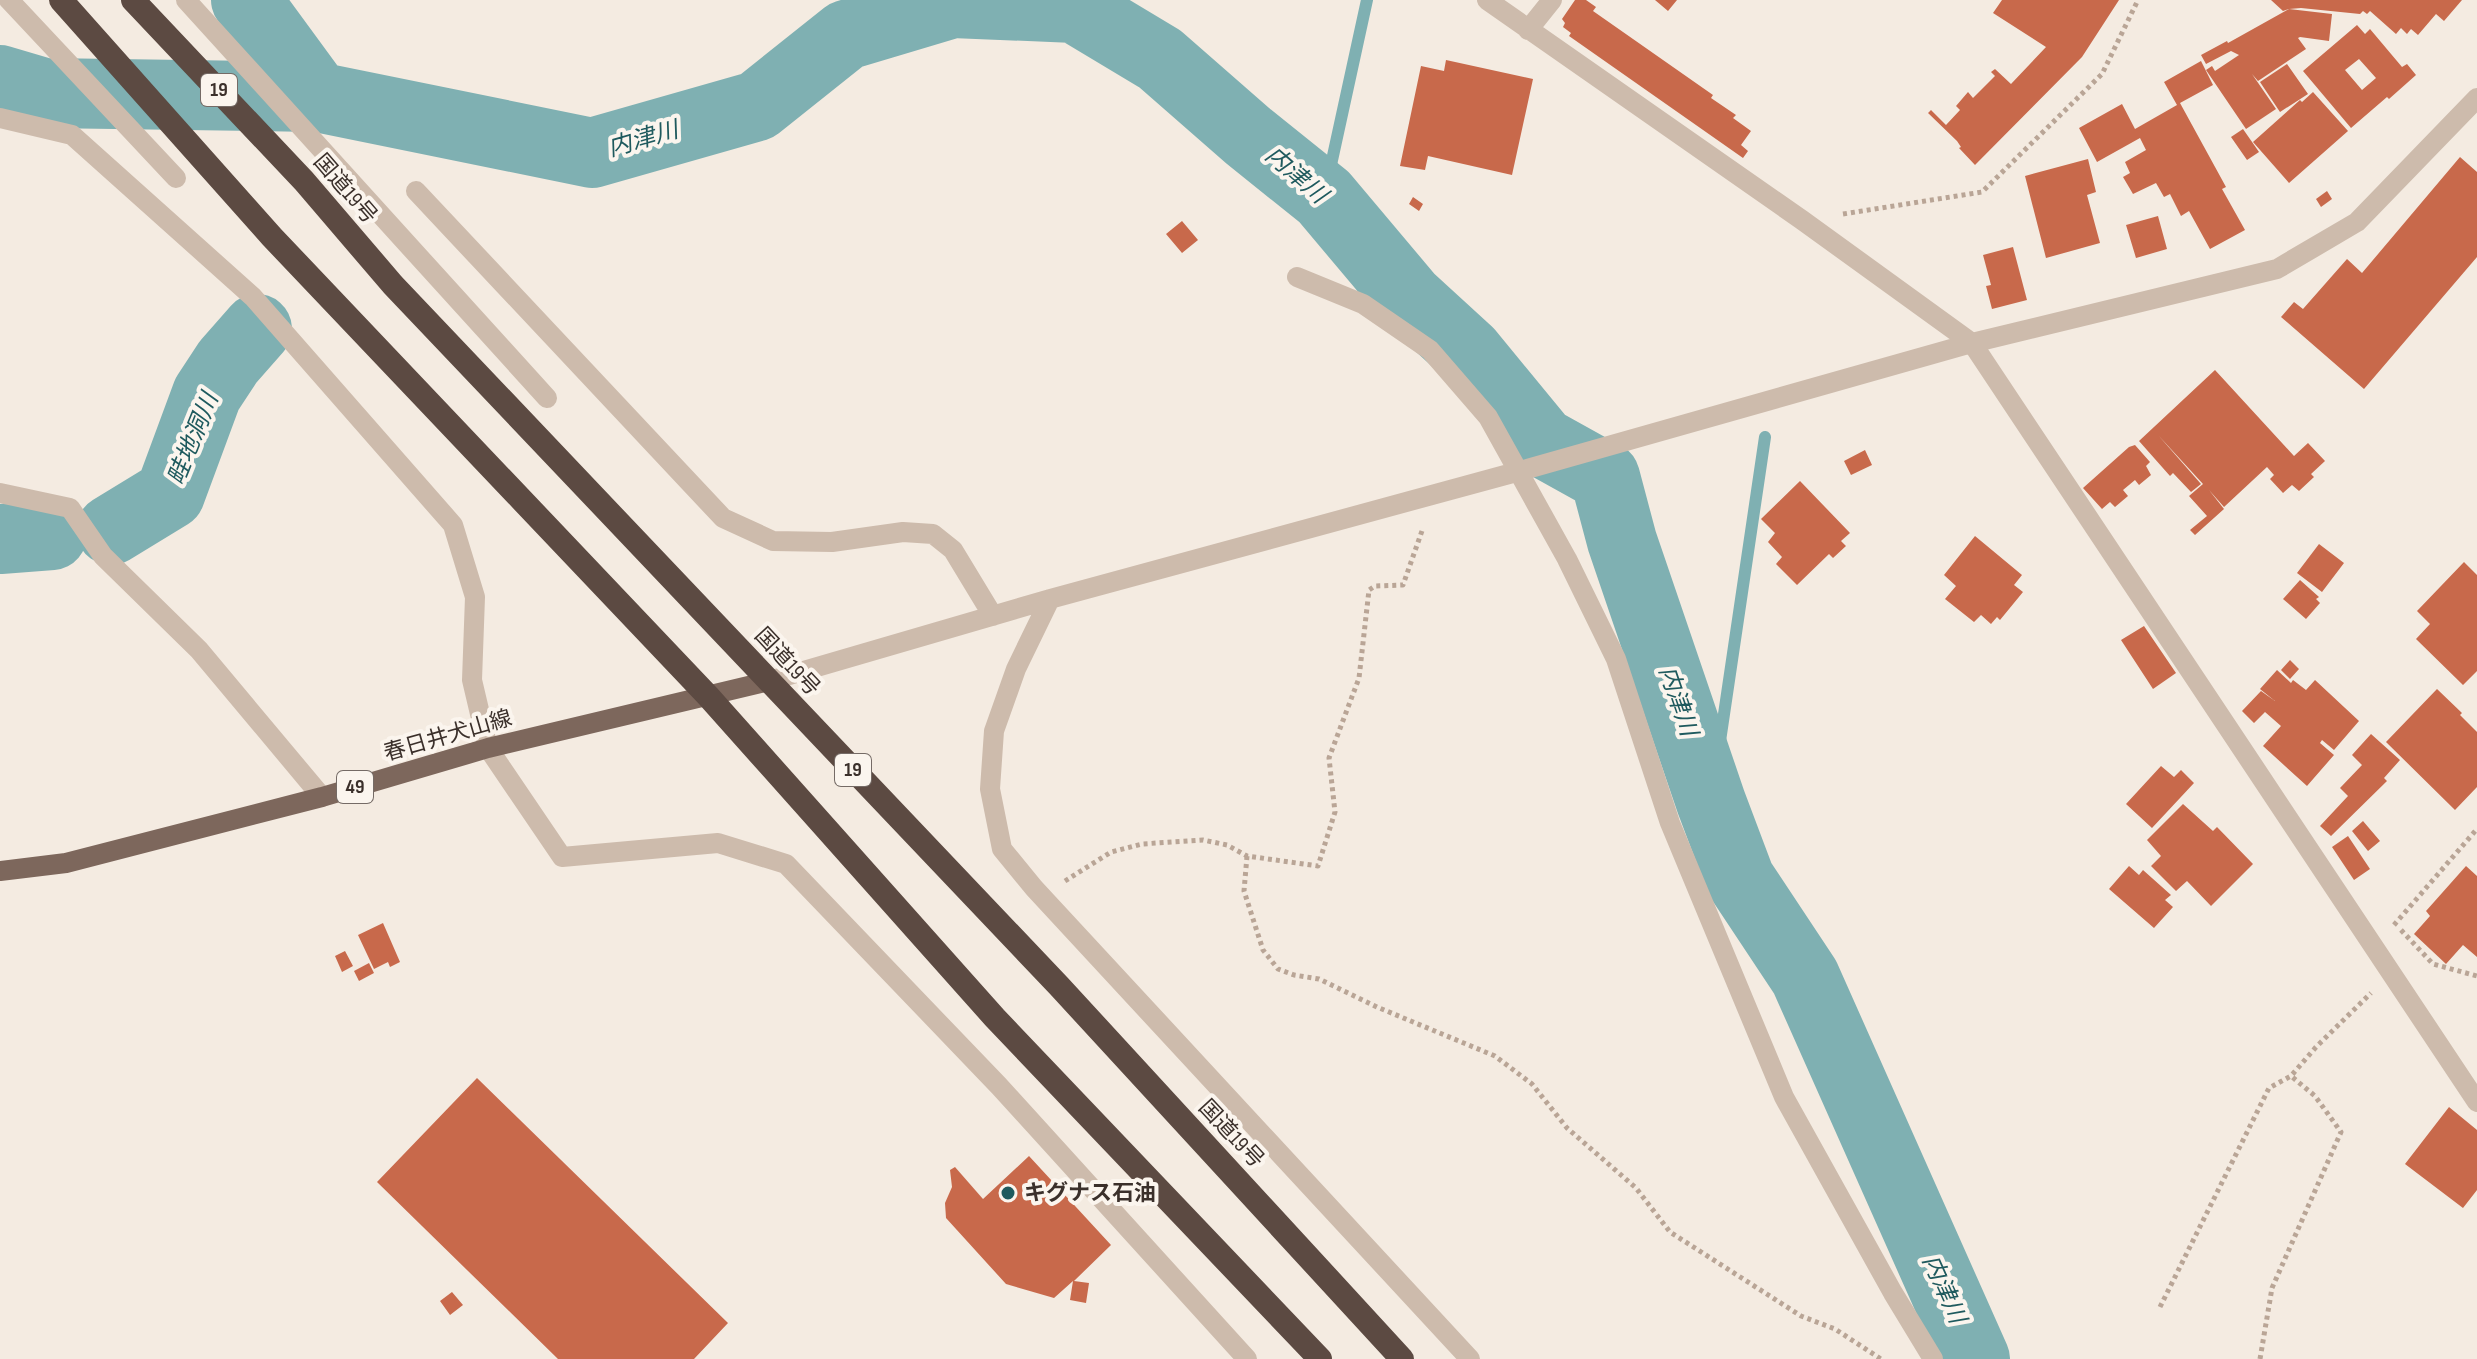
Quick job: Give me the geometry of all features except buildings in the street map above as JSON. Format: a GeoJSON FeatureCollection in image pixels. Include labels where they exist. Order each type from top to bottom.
{"type":"FeatureCollection","features":[{"type":"Feature","properties":{"kind":"highway"},"geometry":{"type":"LineString","coordinates":[[61,0],[219,177],[708,696],[995,1018],[1320,1359]]}},
{"type":"Feature","properties":{"kind":"highway","name":"国道19号"},"geometry":{"type":"LineString","coordinates":[[133,0],[304,181],[393,285],[1059,986],[1402,1359]]}},
{"type":"Feature","properties":{"kind":"main road","name":"春日井犬山線"},"geometry":{"type":"LineString","coordinates":[[0,871],[66,863],[322,797],[488,748],[769,681]]}},
{"type":"Feature","properties":{"kind":"street"},"geometry":{"type":"LineString","coordinates":[[9,0],[176,178]]}},
{"type":"Feature","properties":{"kind":"street"},"geometry":{"type":"LineString","coordinates":[[186,0],[547,398]]}},
{"type":"Feature","properties":{"kind":"street"},"geometry":{"type":"LineString","coordinates":[[1487,0],[1972,343],[2477,1102]]}},
{"type":"Feature","properties":{"kind":"street"},"geometry":{"type":"LineString","coordinates":[[1528,30],[1552,0]]}},
{"type":"Feature","properties":{"kind":"street"},"geometry":{"type":"LineString","coordinates":[[769,681],[1050,599],[1518,472],[1972,343],[2277,269],[2357,222],[2477,98]]}},
{"type":"Feature","properties":{"kind":"street"},"geometry":{"type":"LineString","coordinates":[[0,118],[72,135],[253,297],[453,525],[475,597],[472,680],[488,748],[562,857],[718,843],[786,864],[999,1086],[1247,1359]]}},
{"type":"Feature","properties":{"kind":"street"},"geometry":{"type":"LineString","coordinates":[[416,191],[723,518],[773,541],[832,542],[903,532],[933,534],[953,550],[993,616]]}},
{"type":"Feature","properties":{"kind":"street"},"geometry":{"type":"LineString","coordinates":[[1297,277],[1363,304],[1430,350],[1488,417],[1567,559],[1616,659],[1670,823],[1784,1097],[1933,1359]]}},
{"type":"Feature","properties":{"kind":"street"},"geometry":{"type":"LineString","coordinates":[[0,493],[70,508],[103,556],[199,650],[322,797]]}},
{"type":"Feature","properties":{"kind":"street"},"geometry":{"type":"LineString","coordinates":[[1050,599],[1016,669],[994,731],[990,789],[1002,849],[1034,888],[1470,1359]]}},
{"type":"Feature","properties":{"kind":"path"},"geometry":{"type":"LineString","coordinates":[[1802,220],[1982,192],[2102,74],[2138,0]]}},
{"type":"Feature","properties":{"kind":"path"},"geometry":{"type":"LineString","coordinates":[[1034,888],[1057,886],[1111,852],[1142,844],[1203,840],[1227,845],[1247,856],[1318,866],[1335,812],[1329,758],[1359,678],[1369,590],[1375,586],[1403,585],[1426,518],[1423,498]]}},
{"type":"Feature","properties":{"kind":"path"},"geometry":{"type":"LineString","coordinates":[[2374,948],[2477,829]]}},
{"type":"Feature","properties":{"kind":"path"},"geometry":{"type":"LineString","coordinates":[[1247,856],[1244,891],[1263,950],[1278,969],[1319,979],[1377,1007],[1495,1056],[1532,1084],[1567,1128],[1636,1188],[1670,1232],[1801,1316],[1835,1329],[1881,1359]]}},
{"type":"Feature","properties":{"kind":"path"},"geometry":{"type":"LineString","coordinates":[[2395,923],[2433,964],[2477,976]]}},
{"type":"Feature","properties":{"kind":"path"},"geometry":{"type":"LineString","coordinates":[[2160,1307],[2269,1088],[2291,1076],[2391,973]]}},
{"type":"Feature","properties":{"kind":"path"},"geometry":{"type":"LineString","coordinates":[[2260,1359],[2272,1288],[2341,1132],[2315,1096],[2291,1076]]}},
{"type":"Feature","properties":{"kind":"waterway"},"geometry":{"type":"LineString","coordinates":[[246,0],[317,97]]}},
{"type":"Feature","properties":{"kind":"waterway"},"geometry":{"type":"LineString","coordinates":[[1324,197],[1367,0]]}},
{"type":"Feature","properties":{"kind":"waterway","name":"内津川"},"geometry":{"type":"LineString","coordinates":[[0,80],[44,93],[317,97],[592,153],[757,106],[846,35],[953,3],[1075,8],[1160,59],[1324,197],[1409,298],[1468,352],[1542,442],[1605,477],[1622,541],[1740,879],[1805,977],[1975,1359]]}},
{"type":"Feature","properties":{"kind":"waterway","name":"畦地洞川"},"geometry":{"type":"LineString","coordinates":[[111,530],[170,494],[207,394],[228,362],[257,329]]}},
{"type":"Feature","properties":{"kind":"waterway"},"geometry":{"type":"LineString","coordinates":[[1711,802],[1765,437]]}},
{"type":"Feature","properties":{"kind":"waterway","name":"畦地洞川"},"geometry":{"type":"LineString","coordinates":[[0,539],[52,535]]}},
{"type":"Feature","properties":{"kind":"place","name":"キグナス石油"},"geometry":{"type":"Point","coordinates":[1008,1193]}}]}
